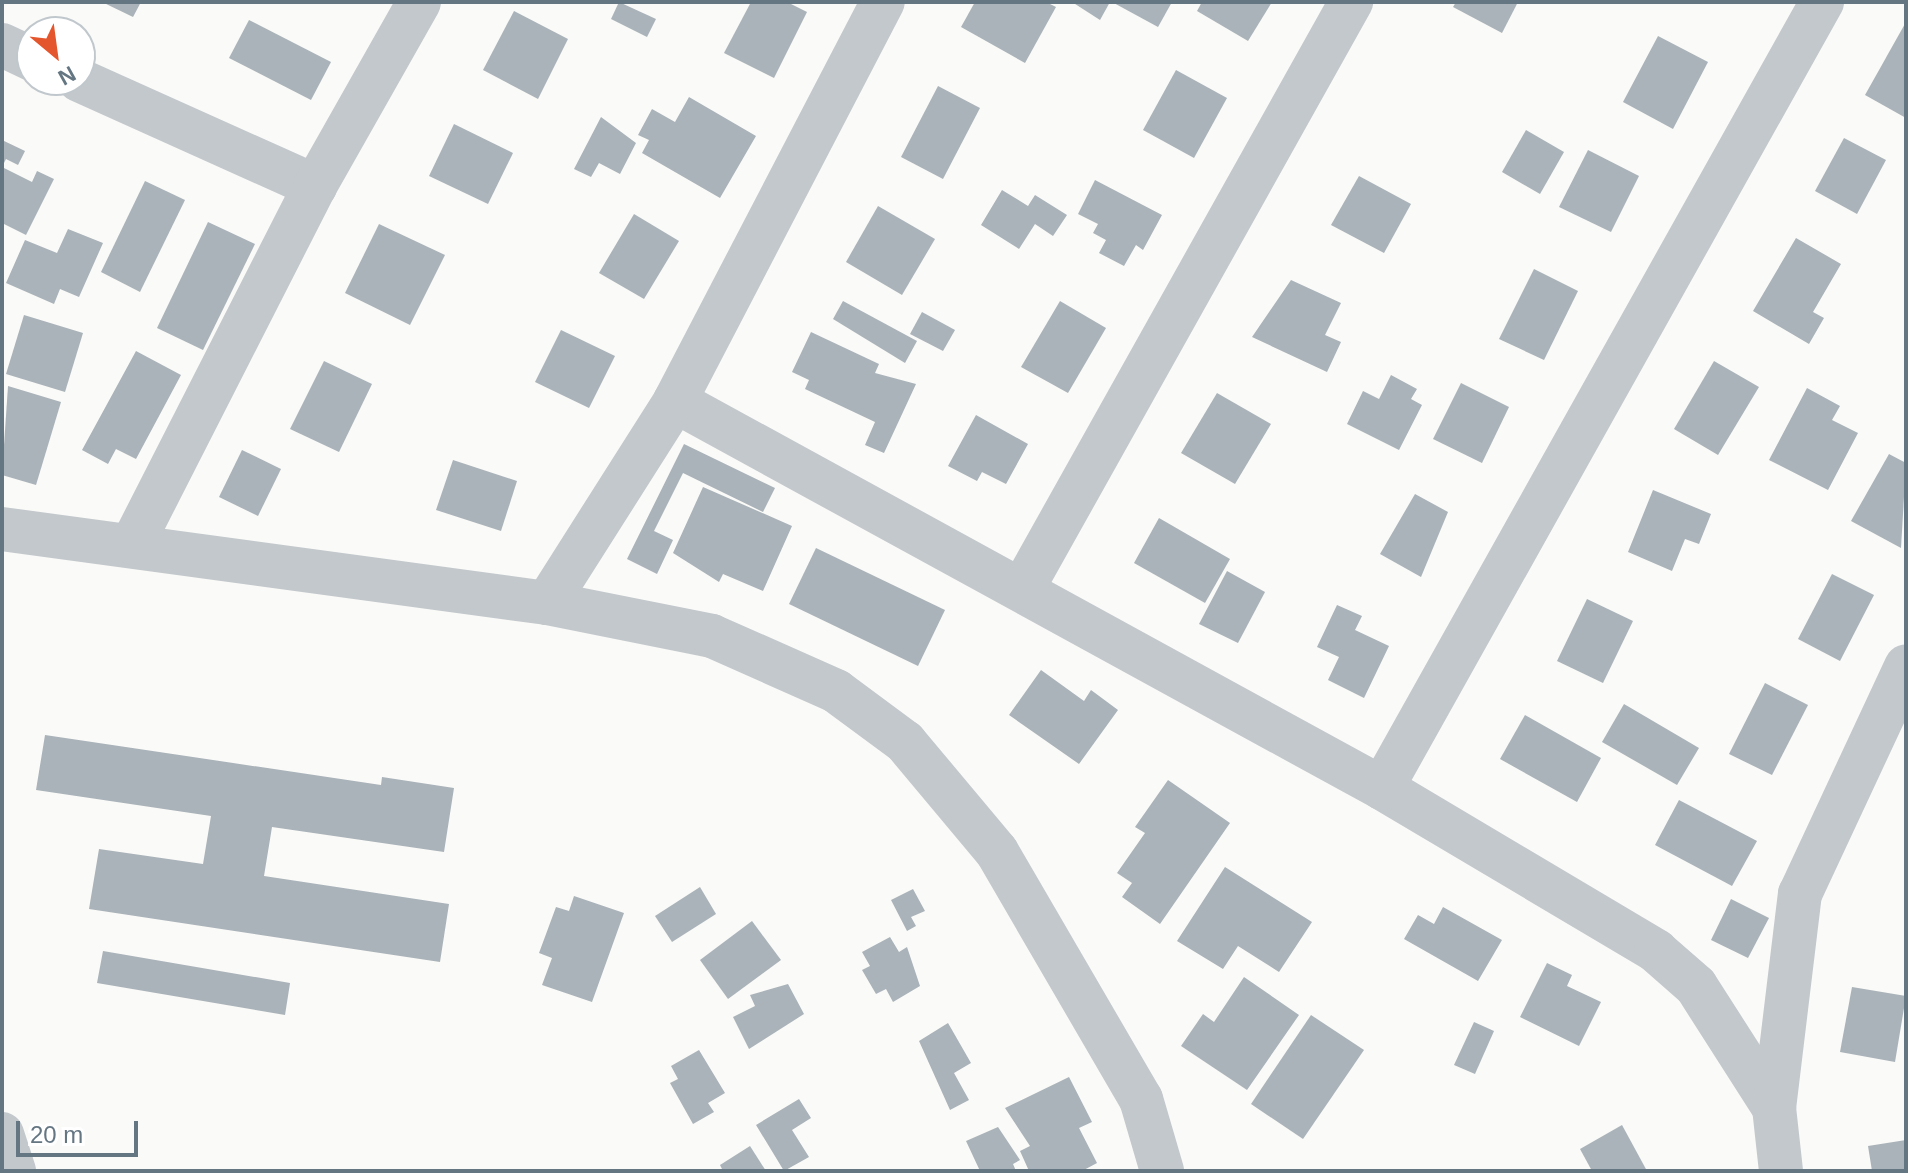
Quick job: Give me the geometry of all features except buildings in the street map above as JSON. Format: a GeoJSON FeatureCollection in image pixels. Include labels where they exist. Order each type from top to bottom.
{"type":"FeatureCollection","features":[{"type":"Feature","properties":{"kind":"street"},"geometry":{"type":"LineString","coordinates":[[133,543],[315,186],[419,2]]}},
{"type":"Feature","properties":{"kind":"street"},"geometry":{"type":"LineString","coordinates":[[547,603],[675,401],[883,2]]}},
{"type":"Feature","properties":{"kind":"street"},"geometry":{"type":"LineString","coordinates":[[1023,588],[1351,2]]}},
{"type":"Feature","properties":{"kind":"street"},"geometry":{"type":"LineString","coordinates":[[1382,788],[1822,2]]}},
{"type":"Feature","properties":{"kind":"street"},"geometry":{"type":"LineString","coordinates":[[96,88],[315,186]]}},
{"type":"Feature","properties":{"kind":"street"},"geometry":{"type":"LineString","coordinates":[[675,401],[1023,588],[1382,788],[1656,951],[1696,986],[1774,1108]]}},
{"type":"Feature","properties":{"kind":"street"},"geometry":{"type":"LineString","coordinates":[[2,529],[133,543],[547,603],[712,636],[836,691],[905,742],[997,852],[1141,1099],[1162,1171]]}},
{"type":"Feature","properties":{"kind":"street"},"geometry":{"type":"LineString","coordinates":[[1781,1171],[1774,1108],[1800,894],[1906,667]]}},
{"type":"Feature","properties":{"kind":"street"},"geometry":{"type":"LineString","coordinates":[[2,1134],[14,1171]]}}]}
